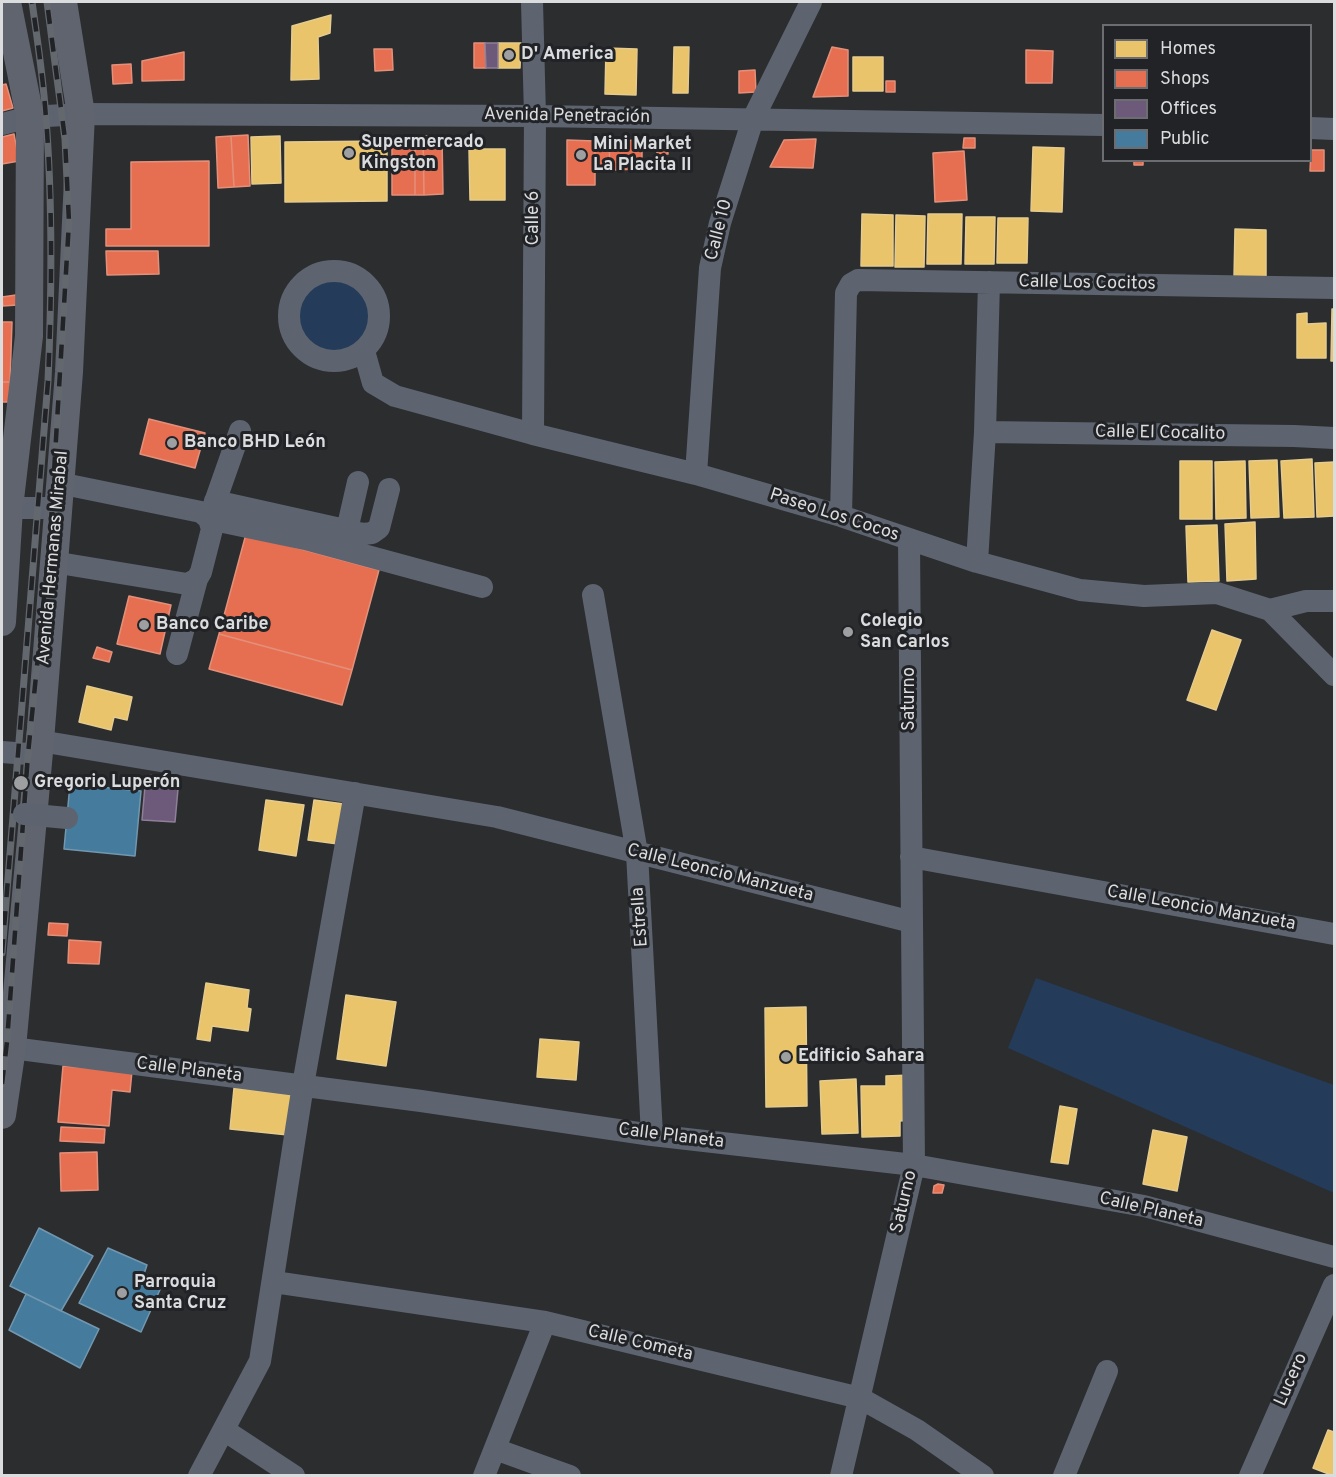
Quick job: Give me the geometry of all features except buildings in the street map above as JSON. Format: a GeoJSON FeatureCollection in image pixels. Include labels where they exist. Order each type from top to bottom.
{"type":"FeatureCollection","features":[{"type":"Feature","properties":{"kind":"main road"},"geometry":{"type":"LineString","coordinates":[[2,622],[5,508],[29,336],[30,117],[7,2]]}},
{"type":"Feature","properties":{"kind":"main road","name":"Avenida Hermanas Mirabal"},"geometry":{"type":"LineString","coordinates":[[2,1115],[69,372],[81,114],[63,2]]}},
{"type":"Feature","properties":{"kind":"street","name":"Calle 6"},"geometry":{"type":"LineString","coordinates":[[532,2],[535,116],[533,434]]}},
{"type":"Feature","properties":{"kind":"street","name":"Calle 10"},"geometry":{"type":"LineString","coordinates":[[696,474],[710,268],[720,223],[753,120],[811,2]]}},
{"type":"Feature","properties":{"kind":"street","name":"Avenida Penetración"},"geometry":{"type":"LineString","coordinates":[[2,124],[30,117],[81,114],[535,116],[1102,125]]}},
{"type":"Feature","properties":{"kind":"street"},"geometry":{"type":"LineString","coordinates":[[1312,128],[1335,129]]}},
{"type":"Feature","properties":{"kind":"street"},"geometry":{"type":"LineString","coordinates":[[337,271],[352,275],[365,283],[374,295],[379,309],[378,324],[373,339],[364,351],[344,360],[322,360],[309,354],[298,344],[291,331],[288,317],[290,302],[308,279],[322,272],[337,271]]}},
{"type":"Feature","properties":{"kind":"street","name":"Calle Los Cocitos"},"geometry":{"type":"LineString","coordinates":[[841,516],[846,293],[851,284],[858,280],[1335,288]]}},
{"type":"Feature","properties":{"kind":"street"},"geometry":{"type":"LineString","coordinates":[[977,562],[986,432],[989,282]]}},
{"type":"Feature","properties":{"kind":"street","name":"Paseo Los Cocos"},"geometry":{"type":"LineString","coordinates":[[364,351],[373,382],[395,396],[533,434],[696,474],[841,516],[977,562],[1080,590],[1144,596],[1216,593],[1270,610]]}},
{"type":"Feature","properties":{"kind":"street"},"geometry":{"type":"LineString","coordinates":[[177,654],[212,529],[212,510],[240,431]]}},
{"type":"Feature","properties":{"kind":"street","name":"Calle El Cocalito"},"geometry":{"type":"LineString","coordinates":[[986,432],[1335,438]]}},
{"type":"Feature","properties":{"kind":"street"},"geometry":{"type":"LineString","coordinates":[[347,530],[358,482]]}},
{"type":"Feature","properties":{"kind":"street"},"geometry":{"type":"LineString","coordinates":[[5,508],[58,495],[201,512],[212,510],[363,534],[372,533],[379,528],[389,489]]}},
{"type":"Feature","properties":{"kind":"street"},"geometry":{"type":"LineString","coordinates":[[212,510],[482,587]]}},
{"type":"Feature","properties":{"kind":"street","name":"Saturno"},"geometry":{"type":"LineString","coordinates":[[909,540],[910,857]]}},
{"type":"Feature","properties":{"kind":"street"},"geometry":{"type":"LineString","coordinates":[[53,562],[187,584],[197,579]]}},
{"type":"Feature","properties":{"kind":"street","name":"Estrella"},"geometry":{"type":"LineString","coordinates":[[593,595],[637,853],[652,1135]]}},
{"type":"Feature","properties":{"kind":"street"},"geometry":{"type":"LineString","coordinates":[[1270,610],[1305,601],[1335,602]]}},
{"type":"Feature","properties":{"kind":"street"},"geometry":{"type":"LineString","coordinates":[[1270,610],[1335,675]]}},
{"type":"Feature","properties":{"kind":"street","name":"Calle Leoncio Manzueta"},"geometry":{"type":"LineString","coordinates":[[2,752],[34,748],[355,794],[497,817],[912,922]]}},
{"type":"Feature","properties":{"kind":"street"},"geometry":{"type":"LineString","coordinates":[[199,1476],[261,1361],[303,1085],[355,794]]}},
{"type":"Feature","properties":{"kind":"street"},"geometry":{"type":"LineString","coordinates":[[24,814],[67,818]]}},
{"type":"Feature","properties":{"kind":"street"},"geometry":{"type":"LineString","coordinates":[[910,857],[912,922]]}},
{"type":"Feature","properties":{"kind":"street","name":"Calle Leoncio Manzueta"},"geometry":{"type":"LineString","coordinates":[[910,857],[1335,934]]}},
{"type":"Feature","properties":{"kind":"street","name":"Saturno"},"geometry":{"type":"LineString","coordinates":[[841,1476],[914,1165],[912,922]]}},
{"type":"Feature","properties":{"kind":"street","name":"Calle Planeta"},"geometry":{"type":"LineString","coordinates":[[7,1048],[303,1085],[652,1135],[914,1165],[1144,1206],[1335,1257]]}},
{"type":"Feature","properties":{"kind":"street","name":"Calle Cometa"},"geometry":{"type":"LineString","coordinates":[[274,1282],[545,1322],[860,1398],[916,1430],[983,1476]]}},
{"type":"Feature","properties":{"kind":"street","name":"Lucero"},"geometry":{"type":"LineString","coordinates":[[1250,1476],[1335,1285]]}},
{"type":"Feature","properties":{"kind":"street"},"geometry":{"type":"LineString","coordinates":[[484,1476],[545,1322]]}},
{"type":"Feature","properties":{"kind":"street"},"geometry":{"type":"LineString","coordinates":[[1064,1476],[1107,1371]]}},
{"type":"Feature","properties":{"kind":"street"},"geometry":{"type":"LineString","coordinates":[[224,1430],[294,1476]]}},
{"type":"Feature","properties":{"kind":"street"},"geometry":{"type":"LineString","coordinates":[[495,1449],[570,1476]]}},
{"type":"Feature","properties":{"kind":"shaded area"},"geometry":{"type":"Polygon","coordinates":[[[327,277],[343,277],[357,283],[368,294],[374,308],[374,324],[368,338],[357,349],[343,355],[327,355],[313,349],[302,338],[296,324],[296,308],[302,294],[313,283],[327,277]]]}},
{"type":"Feature","properties":{"kind":"shaded area"},"geometry":{"type":"Polygon","coordinates":[[[1036,978],[1334,1085],[1334,1193],[1008,1048],[1036,978]]]}},
{"type":"Feature","properties":{"kind":"railway"},"geometry":{"type":"LineString","coordinates":[[2,953],[48,381],[51,278],[48,140],[32,2]]}},
{"type":"Feature","properties":{"kind":"railway"},"geometry":{"type":"LineString","coordinates":[[2,1084],[28,754],[50,539],[69,222],[65,139],[47,2]]}},
{"type":"Feature","properties":{"kind":"place","name":"D' America"},"geometry":{"type":"Point","coordinates":[509,55]}},
{"type":"Feature","properties":{"kind":"place","name":"Supermercado Kingston"},"geometry":{"type":"Point","coordinates":[349,153]}},
{"type":"Feature","properties":{"kind":"place","name":"Mini Market La Placita II"},"geometry":{"type":"Point","coordinates":[581,155]}},
{"type":"Feature","properties":{"kind":"place","name":"Banco BHD León"},"geometry":{"type":"Point","coordinates":[172,443]}},
{"type":"Feature","properties":{"kind":"place","name":"Banco Caribe"},"geometry":{"type":"Point","coordinates":[144,625]}},
{"type":"Feature","properties":{"kind":"place","name":"Colegio San Carlos"},"geometry":{"type":"Point","coordinates":[848,632]}},
{"type":"Feature","properties":{"kind":"place","name":"Gregorio Luperón"},"geometry":{"type":"Point","coordinates":[21,783]}},
{"type":"Feature","properties":{"kind":"place","name":"Edificio Sahara"},"geometry":{"type":"Point","coordinates":[786,1057]}},
{"type":"Feature","properties":{"kind":"place","name":"Parroquia Santa Cruz"},"geometry":{"type":"Point","coordinates":[122,1293]}}]}
